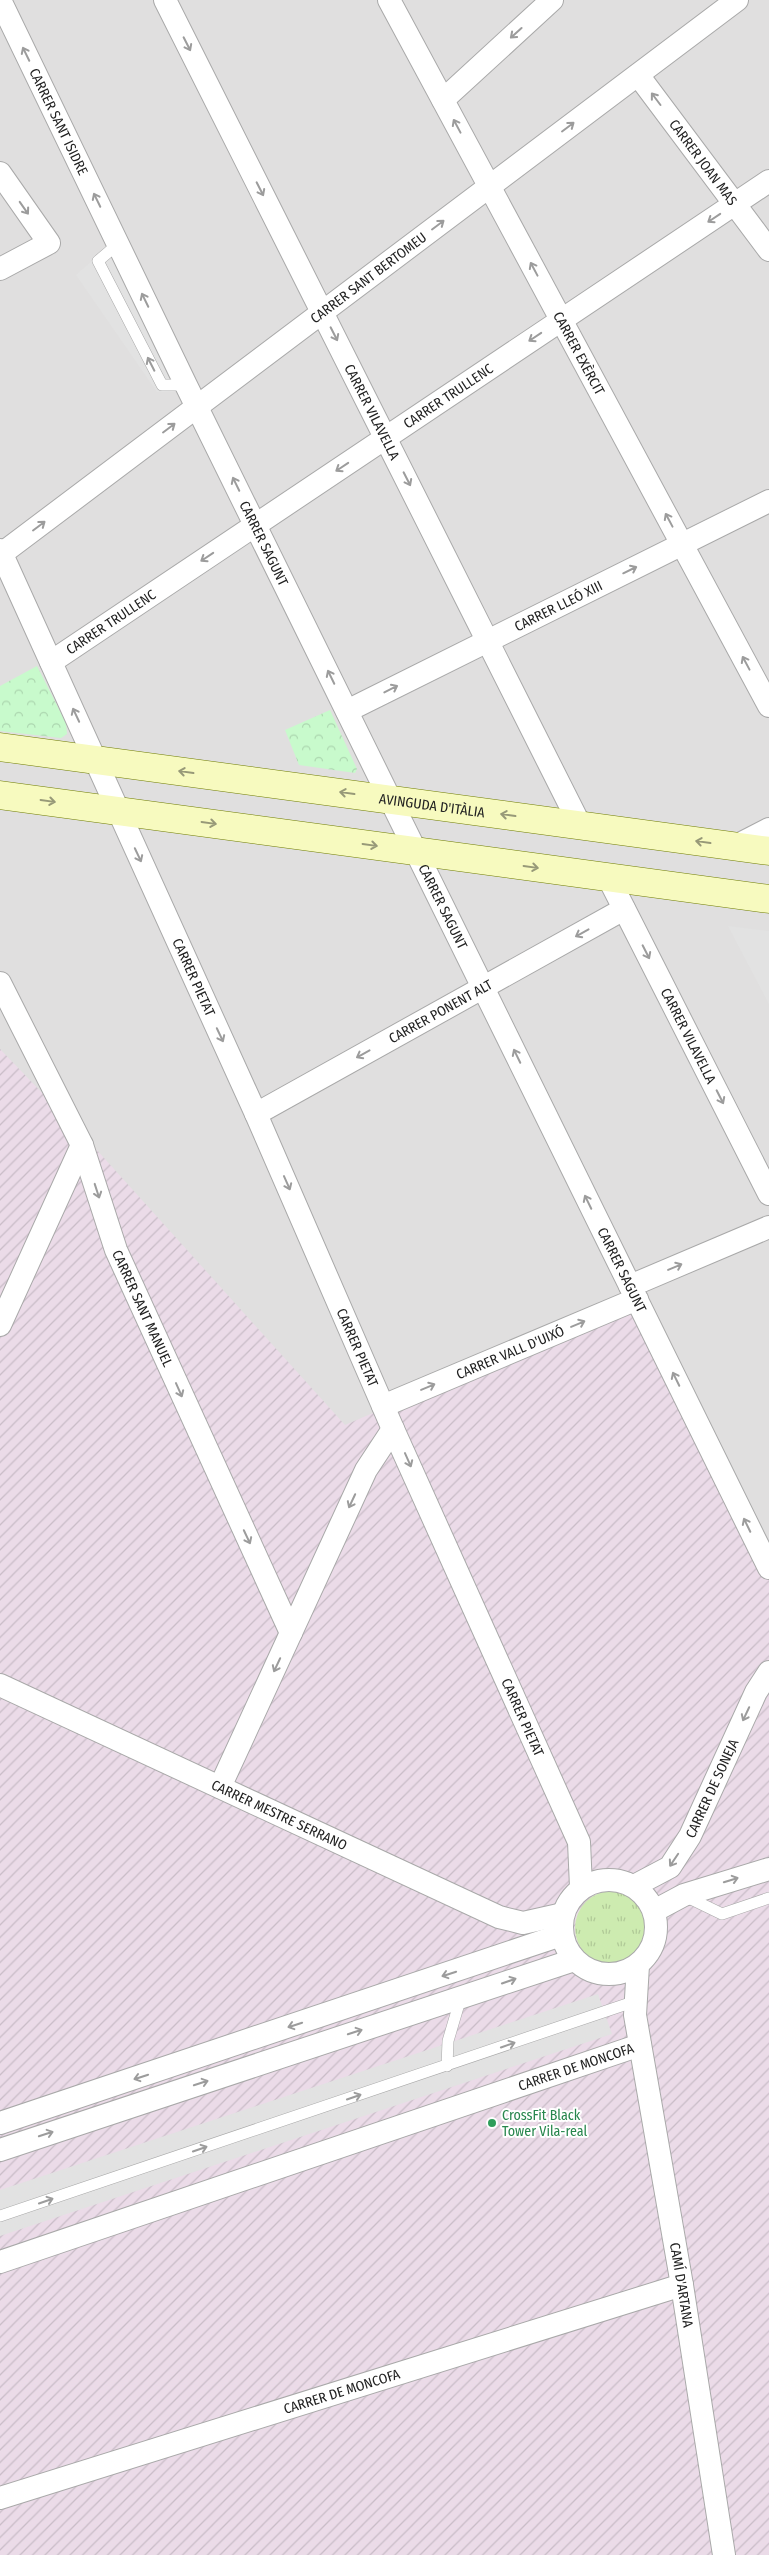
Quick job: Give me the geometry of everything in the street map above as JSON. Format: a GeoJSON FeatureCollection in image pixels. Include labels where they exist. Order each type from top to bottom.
{"type":"FeatureCollection","features":[{"type":"Feature","properties":{"kind":"main road","name":"AVINGUDA D'ITÀLIA"},"geometry":{"type":"LineString","coordinates":[[0,746],[769,851]]}},
{"type":"Feature","properties":{"kind":"main road"},"geometry":{"type":"LineString","coordinates":[[0,795],[769,899]]}},
{"type":"Feature","properties":{"kind":"street","name":"CARRER SANT ISIDRE"},"geometry":{"type":"LineString","coordinates":[[0,0],[118,244]]}},
{"type":"Feature","properties":{"kind":"street","name":"CARRER VILAVELLA"},"geometry":{"type":"LineString","coordinates":[[165,0],[580,825]]}},
{"type":"Feature","properties":{"kind":"street","name":"CARRER EXÈRCIT"},"geometry":{"type":"LineString","coordinates":[[389,0],[769,706]]}},
{"type":"Feature","properties":{"kind":"street"},"geometry":{"type":"LineString","coordinates":[[443,100],[552,0]]}},
{"type":"Feature","properties":{"kind":"street","name":"CARRER SANT BERTOMEU"},"geometry":{"type":"LineString","coordinates":[[1,553],[737,0]]}},
{"type":"Feature","properties":{"kind":"street","name":"CARRER JOAN MAS"},"geometry":{"type":"LineString","coordinates":[[638,75],[769,250]]}},
{"type":"Feature","properties":{"kind":"street"},"geometry":{"type":"LineString","coordinates":[[0,173],[49,243],[0,269]]}},
{"type":"Feature","properties":{"kind":"street","name":"CARRER TRULLENC"},"geometry":{"type":"LineString","coordinates":[[51,662],[769,181]]}},
{"type":"Feature","properties":{"kind":"street","name":"CARRER SAGUNT"},"geometry":{"type":"LineString","coordinates":[[118,244],[769,1568]]}},
{"type":"Feature","properties":{"kind":"street","name":"CARRER LLEÓ XIII"},"geometry":{"type":"LineString","coordinates":[[347,711],[769,501]]}},
{"type":"Feature","properties":{"kind":"street"},"geometry":{"type":"LineString","coordinates":[[1,553],[118,811]]}},
{"type":"Feature","properties":{"kind":"street","name":"CARRER PIETAT"},"geometry":{"type":"LineString","coordinates":[[118,811],[256,1114],[393,1429],[579,1842],[581,1887]]}},
{"type":"Feature","properties":{"kind":"street"},"geometry":{"type":"LineString","coordinates":[[736,846],[769,828]]}},
{"type":"Feature","properties":{"kind":"street","name":"CARRER VILAVELLA"},"geometry":{"type":"LineString","coordinates":[[608,877],[769,1194]]}},
{"type":"Feature","properties":{"kind":"street","name":"CARRER PONENT ALT"},"geometry":{"type":"LineString","coordinates":[[256,1114],[624,910]]}},
{"type":"Feature","properties":{"kind":"street","name":"CARRER SANT MANUEL"},"geometry":{"type":"LineString","coordinates":[[0,983],[82,1145],[116,1250],[291,1633]]}},
{"type":"Feature","properties":{"kind":"street"},"geometry":{"type":"LineString","coordinates":[[0,1325],[82,1145]]}},
{"type":"Feature","properties":{"kind":"street","name":"CARRER VALL D'UIXÓ"},"geometry":{"type":"LineString","coordinates":[[383,1406],[633,1293],[769,1227]]}},
{"type":"Feature","properties":{"kind":"street"},"geometry":{"type":"LineString","coordinates":[[220,1787],[366,1470],[393,1429]]}},
{"type":"Feature","properties":{"kind":"street","name":"CARRER DE SONEJA"},"geometry":{"type":"LineString","coordinates":[[634,1886],[670,1867],[690,1836],[756,1692],[769,1672]]}},
{"type":"Feature","properties":{"kind":"street","name":"CARRER MESTRE SERRANO"},"geometry":{"type":"LineString","coordinates":[[0,1685],[499,1917],[523,1923],[562,1924]]}},
{"type":"Feature","properties":{"kind":"street"},"geometry":{"type":"LineString","coordinates":[[654,1911],[684,1895],[769,1869]]}},
{"type":"Feature","properties":{"kind":"street"},"geometry":{"type":"LineString","coordinates":[[607,1879],[621,1880],[634,1886],[646,1897],[654,1911],[656,1926],[654,1940],[648,1954],[638,1964],[623,1972],[606,1974],[589,1970],[574,1960],[566,1948],[562,1924],[570,1899],[581,1887],[594,1881],[607,1879]]}},
{"type":"Feature","properties":{"kind":"street"},"geometry":{"type":"LineString","coordinates":[[0,2123],[562,1924]]}},
{"type":"Feature","properties":{"kind":"street"},"geometry":{"type":"LineString","coordinates":[[0,2150],[574,1960]]}},
{"type":"Feature","properties":{"kind":"street","name":"CAMÍ D'ARTANA"},"geometry":{"type":"LineString","coordinates":[[631,2010],[638,1964]]}},
{"type":"Feature","properties":{"kind":"street","name":"CAMÍ D'ARTANA"},"geometry":{"type":"LineString","coordinates":[[606,1974],[631,2010],[640,2045],[682,2285],[724,2555]]}},
{"type":"Feature","properties":{"kind":"street","name":"CARRER DE MONCOFA"},"geometry":{"type":"LineString","coordinates":[[0,2262],[640,2045]]}},
{"type":"Feature","properties":{"kind":"street","name":"CARRER DE MONCOFA"},"geometry":{"type":"LineString","coordinates":[[0,2498],[682,2285]]}},
{"type":"Feature","properties":{"kind":"lane"},"geometry":{"type":"LineString","coordinates":[[684,1895],[722,1914],[769,1898]]}},
{"type":"Feature","properties":{"kind":"lane"},"geometry":{"type":"LineString","coordinates":[[447,2066],[448,2042],[461,1997]]}},
{"type":"Feature","properties":{"kind":"lane"},"geometry":{"type":"LineString","coordinates":[[0,2216],[447,2066],[631,2010]]}},
{"type":"Feature","properties":{"kind":"shaded area"},"geometry":{"type":"Polygon","coordinates":[[[0,0],[769,0],[769,1573],[627,1304],[345,1426],[0,1057],[0,0]]]}},
{"type":"Feature","properties":{"kind":"shaded area"},"geometry":{"type":"Polygon","coordinates":[[[111,244],[184,391],[157,392],[76,275],[111,244]]]}},
{"type":"Feature","properties":{"kind":"shaded area"},"geometry":{"type":"Polygon","coordinates":[[[728,926],[769,931],[769,1004],[728,926]]]}},
{"type":"Feature","properties":{"kind":"shaded area"},"geometry":{"type":"Polygon","coordinates":[[[0,1049],[95,1148],[345,1425],[627,1304],[769,1572],[769,2555],[0,2555],[0,1049]]]}},
{"type":"Feature","properties":{"kind":"shaded area"},"geometry":{"type":"Polygon","coordinates":[[[598,1994],[612,2034],[0,2236],[0,2190],[598,1994]]]}},
{"type":"Feature","properties":{"kind":"green space"},"geometry":{"type":"Polygon","coordinates":[[[37,666],[66,723],[67,734],[61,738],[0,731],[0,686],[37,666]]]}},
{"type":"Feature","properties":{"kind":"green space"},"geometry":{"type":"Polygon","coordinates":[[[330,710],[357,769],[355,773],[299,765],[285,730],[330,710]]]}},
{"type":"Feature","properties":{"kind":"green space"},"geometry":{"type":"Polygon","coordinates":[[[605,1891],[619,1891],[633,1897],[643,1907],[649,1921],[649,1935],[643,1949],[633,1959],[619,1965],[605,1965],[591,1959],[581,1949],[575,1935],[575,1921],[581,1907],[591,1897],[605,1891]]]}},
{"type":"Feature","properties":{"kind":"place","name":"CrossFit Black Tower Vila-real"},"geometry":{"type":"Point","coordinates":[492,2123]}}]}
